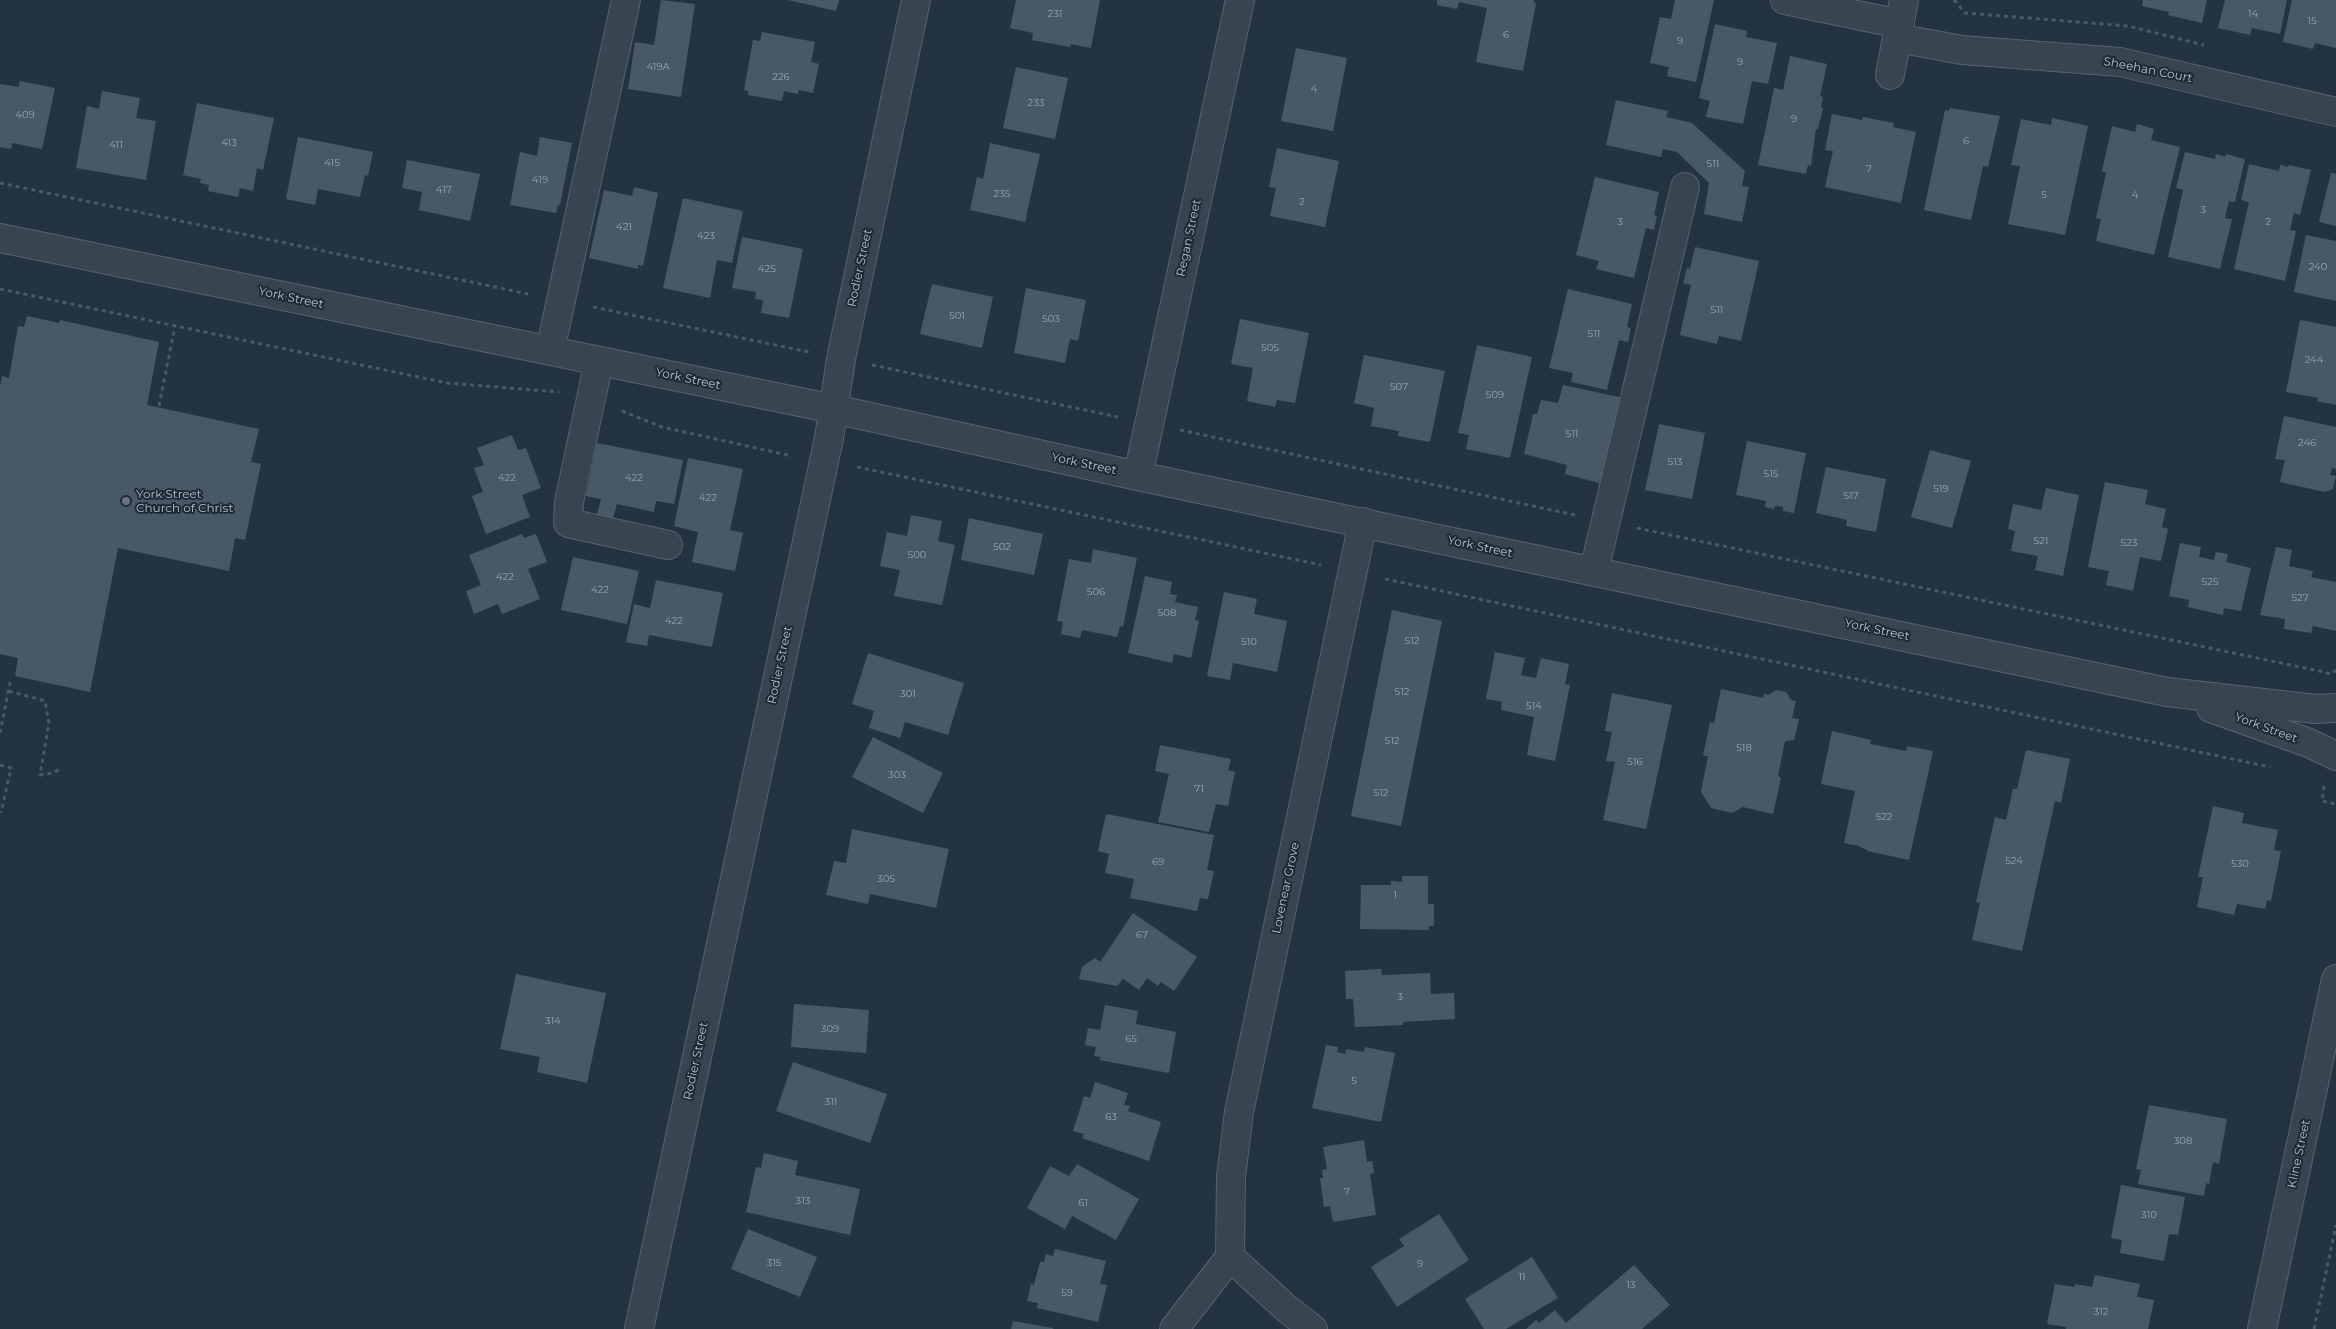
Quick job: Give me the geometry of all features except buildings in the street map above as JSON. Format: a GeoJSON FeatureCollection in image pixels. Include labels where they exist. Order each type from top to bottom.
{"type":"FeatureCollection","features":[{"type":"Feature","properties":{"kind":"street"},"geometry":{"type":"LineString","coordinates":[[550,351],[626,0]]}},
{"type":"Feature","properties":{"kind":"street","name":"Rodier Street"},"geometry":{"type":"LineString","coordinates":[[639,1329],[823,462],[834,409],[841,359],[916,0]]}},
{"type":"Feature","properties":{"kind":"street","name":"Regan Street"},"geometry":{"type":"LineString","coordinates":[[1138,476],[1240,0]]}},
{"type":"Feature","properties":{"kind":"street","name":"Sheehan Court"},"geometry":{"type":"LineString","coordinates":[[1785,0],[1900,21],[1962,50],[2120,62],[2336,112]]}},
{"type":"Feature","properties":{"kind":"street"},"geometry":{"type":"LineString","coordinates":[[1890,74],[1900,21]]}},
{"type":"Feature","properties":{"kind":"street"},"geometry":{"type":"LineString","coordinates":[[1594,571],[1685,187]]}},
{"type":"Feature","properties":{"kind":"street","name":"York Street"},"geometry":{"type":"LineString","coordinates":[[0,238],[834,409],[1138,476],[2167,692],[2316,710],[2336,708]]}},
{"type":"Feature","properties":{"kind":"street"},"geometry":{"type":"LineString","coordinates":[[599,361],[569,502],[568,523],[668,545]]}},
{"type":"Feature","properties":{"kind":"street","name":"Lovenear Grove"},"geometry":{"type":"LineString","coordinates":[[1230,1257],[1231,1177],[1239,1112],[1363,522]]}},
{"type":"Feature","properties":{"kind":"street","name":"York Street"},"geometry":{"type":"LineString","coordinates":[[2167,692],[2309,743],[2336,756]]}},
{"type":"Feature","properties":{"kind":"street","name":"Kline Street"},"geometry":{"type":"LineString","coordinates":[[2262,1329],[2336,979]]}},
{"type":"Feature","properties":{"kind":"street"},"geometry":{"type":"LineString","coordinates":[[1174,1329],[1230,1257],[1279,1303],[1313,1329]]}},
{"type":"Feature","properties":{"kind":"path"},"geometry":{"type":"LineString","coordinates":[[0,183],[1149,423],[2330,674],[2336,670]]}},
{"type":"Feature","properties":{"kind":"path"},"geometry":{"type":"LineString","coordinates":[[0,289],[447,383],[548,390],[591,398],[610,404],[642,421],[662,427],[2273,767]]}},
{"type":"Feature","properties":{"kind":"path"},"geometry":{"type":"LineString","coordinates":[[159,406],[175,326]]}},
{"type":"Feature","properties":{"kind":"path"},"geometry":{"type":"LineString","coordinates":[[0,732],[11,678]]}},
{"type":"Feature","properties":{"kind":"path"},"geometry":{"type":"LineString","coordinates":[[9,691],[45,701],[49,723],[40,775],[53,773],[62,768]]}},
{"type":"Feature","properties":{"kind":"path"},"geometry":{"type":"LineString","coordinates":[[0,765],[11,768],[1,813]]}},
{"type":"Feature","properties":{"kind":"path"},"geometry":{"type":"LineString","coordinates":[[2322,782],[2325,787],[2322,801],[2336,804]]}},
{"type":"Feature","properties":{"kind":"path"},"geometry":{"type":"LineString","coordinates":[[2314,1329],[2336,1224]]}},
{"type":"Feature","properties":{"kind":"place","name":"York Street Church of Christ"},"geometry":{"type":"Point","coordinates":[126,501]}}]}
